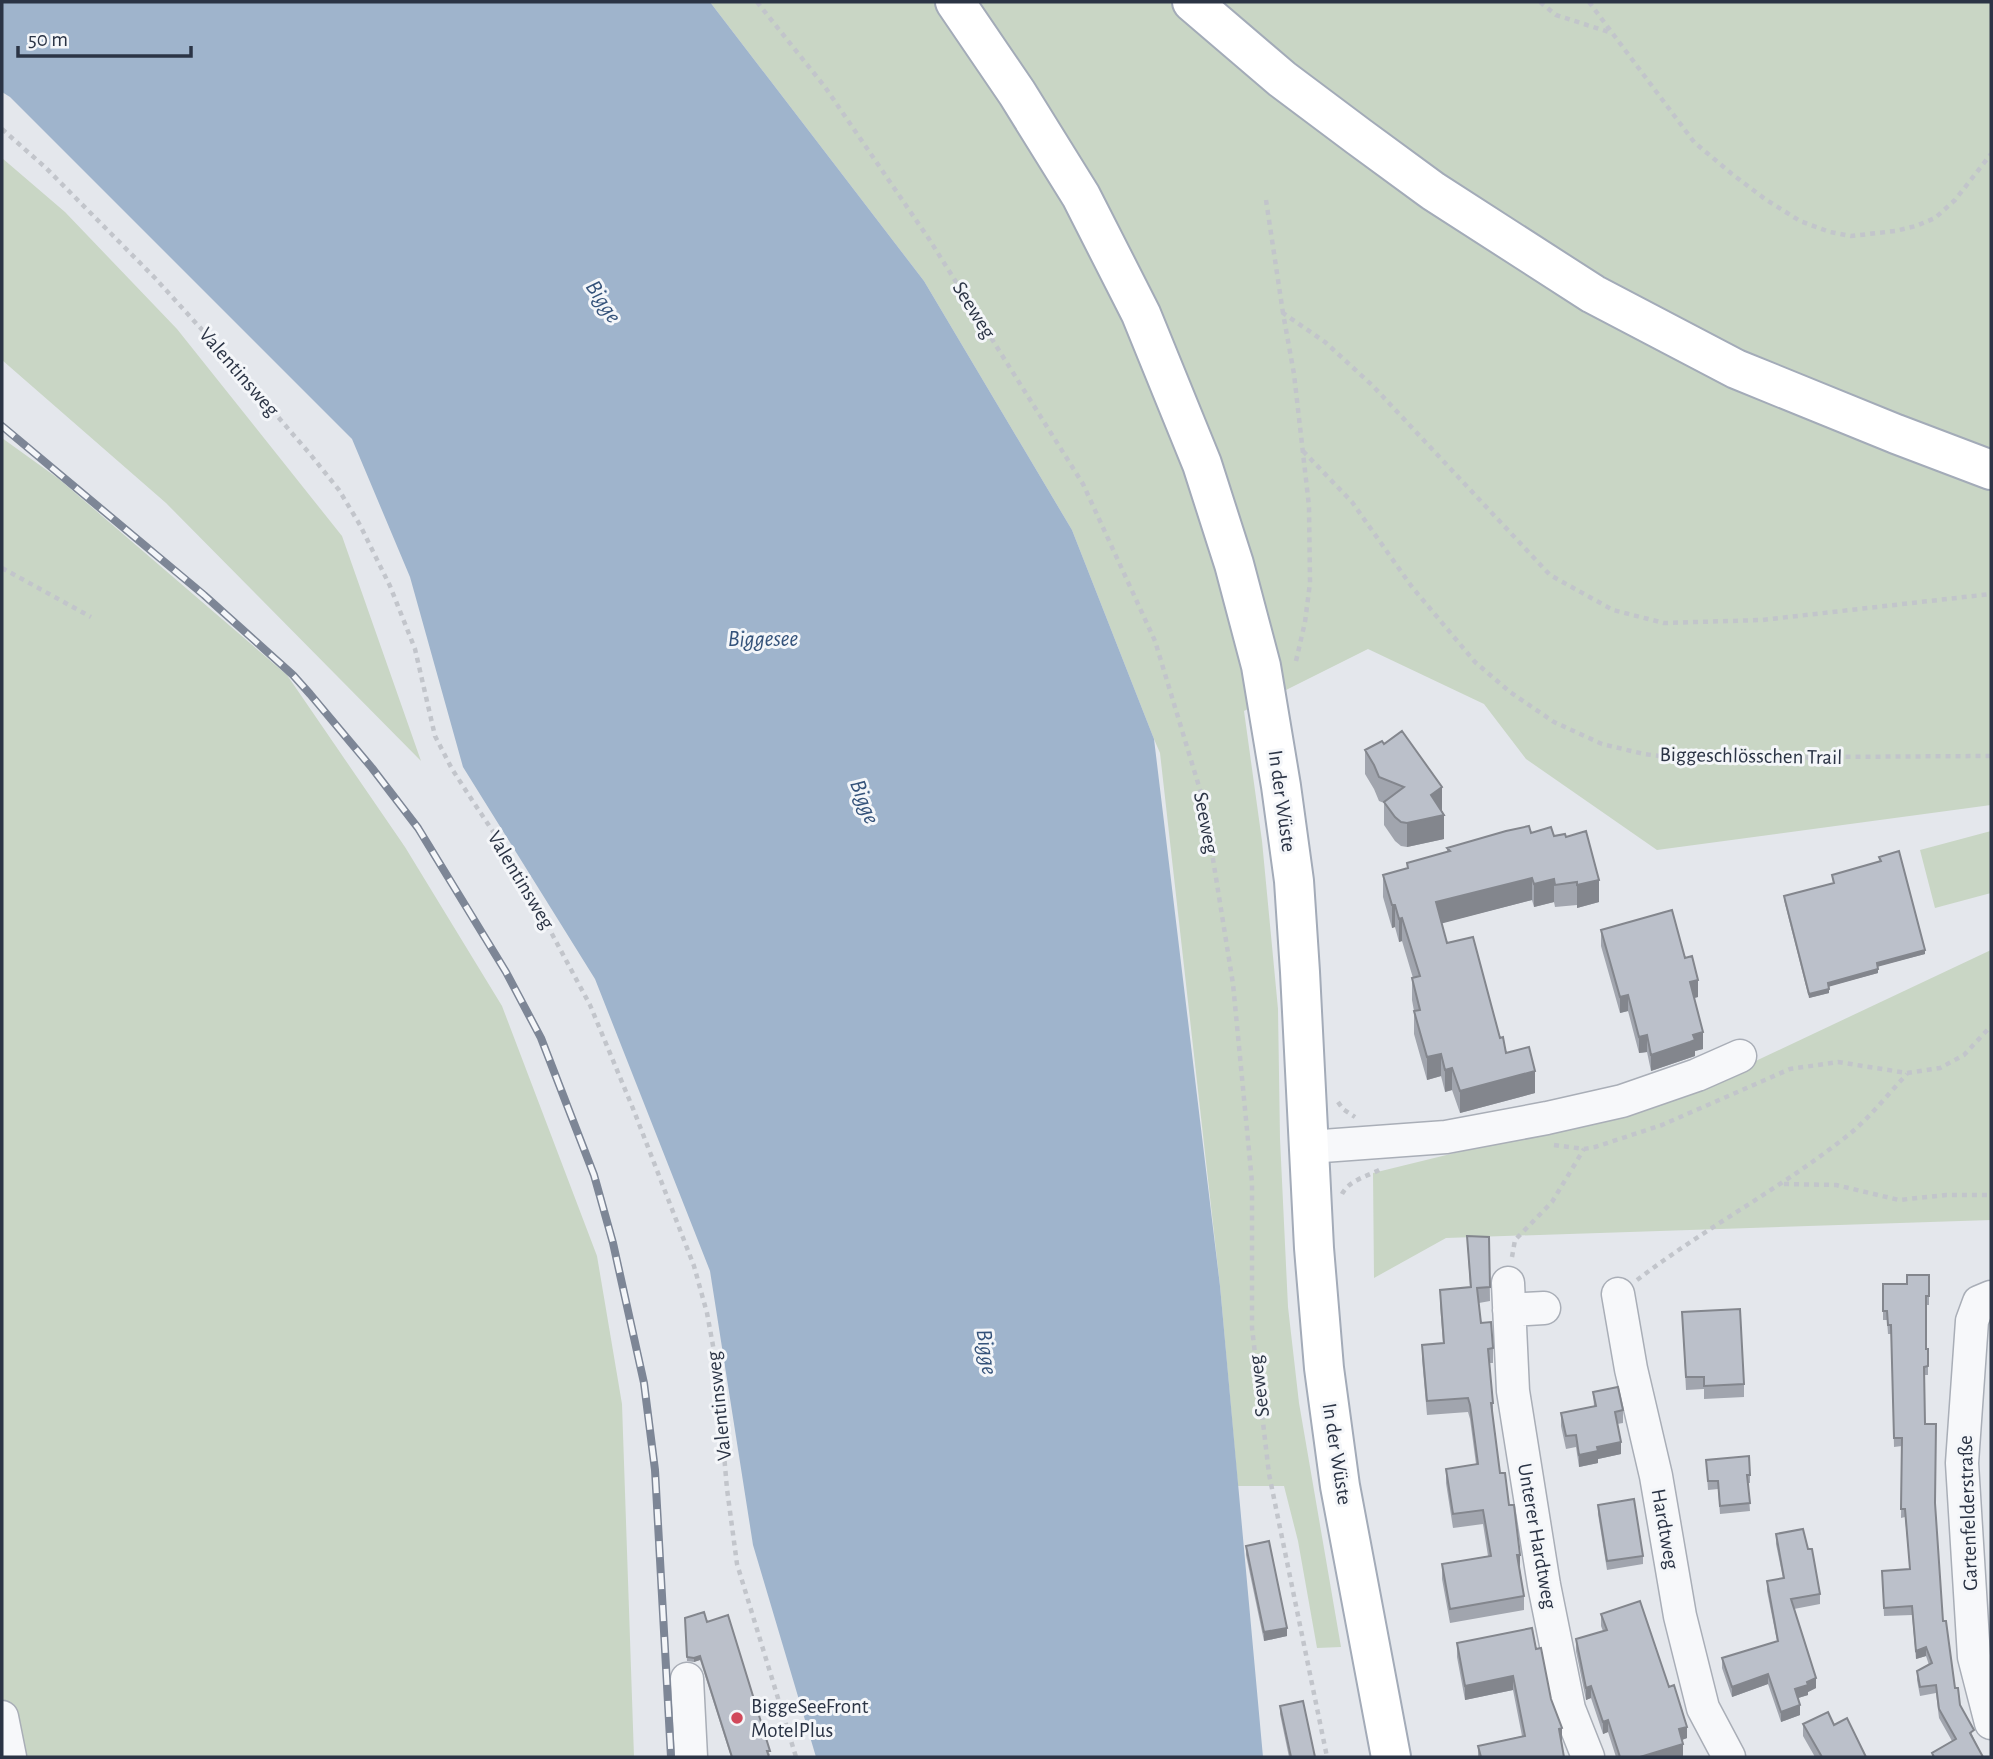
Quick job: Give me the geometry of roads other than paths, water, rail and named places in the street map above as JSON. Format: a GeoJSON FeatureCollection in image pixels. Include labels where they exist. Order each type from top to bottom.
{"type":"FeatureCollection","features":[{"type":"Feature","properties":{"kind":"main road","name":"In der Wüste"},"geometry":{"type":"LineString","coordinates":[[955,2],[1017,93],[1081,196],[1141,314],[1202,464],[1234,564],[1261,666],[1294,881],[1314,1248],[1324,1368],[1340,1486],[1391,1757]]}},
{"type":"Feature","properties":{"kind":"main road"},"geometry":{"type":"LineString","coordinates":[[1192,2],[1282,79],[1433,191],[1593,294],[1736,369],[1991,470]]}},
{"type":"Feature","properties":{"kind":"street"},"geometry":{"type":"LineString","coordinates":[[1309,1147],[1399,1142],[1493,1129],[1622,1101],[1697,1075],[1740,1056]]}},
{"type":"Feature","properties":{"kind":"street","name":"Hardtweg"},"geometry":{"type":"LineString","coordinates":[[1618,1294],[1631,1369],[1656,1476],[1680,1616],[1703,1708],[1729,1757]]}},
{"type":"Feature","properties":{"kind":"street","name":"Unterer Hardtweg"},"geometry":{"type":"LineString","coordinates":[[1544,1308],[1509,1297],[1513,1391],[1544,1585],[1569,1709],[1588,1757]]}},
{"type":"Feature","properties":{"kind":"street","name":"Gartenfelderstraße"},"geometry":{"type":"LineString","coordinates":[[1985,1300],[1972,1321],[1962,1464],[1974,1657],[1991,1723]]}},
{"type":"Feature","properties":{"kind":"street"},"geometry":{"type":"LineString","coordinates":[[687,1679],[691,1757]]}},
{"type":"Feature","properties":{"kind":"street"},"geometry":{"type":"LineString","coordinates":[[2,1717],[10,1757]]}},
{"type":"Feature","properties":{"kind":"water","name":"Biggesee"},"geometry":{"type":"Polygon","coordinates":[[[2,2],[710,2],[924,281],[1072,530],[1154,739],[1220,1286],[1263,1757],[816,1757],[753,1545],[710,1271],[595,979],[463,767],[410,577],[352,439],[2,92],[2,2]]]}},
{"type":"Feature","properties":{"kind":"railway"},"geometry":{"type":"LineString","coordinates":[[2,426],[204,595],[293,675],[310,694],[418,828],[506,972],[541,1038],[594,1175],[613,1243],[644,1383],[655,1470],[671,1757]]}},
{"type":"Feature","properties":{"kind":"place","name":"BiggeSeeFront MotelPlus"},"geometry":{"type":"Point","coordinates":[737,1718]}},
{"type":"Feature","properties":{"kind":"water label","name":"Bigge"},"geometry":{"type":"Point","coordinates":[603,302]}},
{"type":"Feature","properties":{"kind":"water label","name":"Bigge"},"geometry":{"type":"Point","coordinates":[864,802]}},
{"type":"Feature","properties":{"kind":"water label","name":"Bigge"},"geometry":{"type":"Point","coordinates":[986,1352]}}]}
